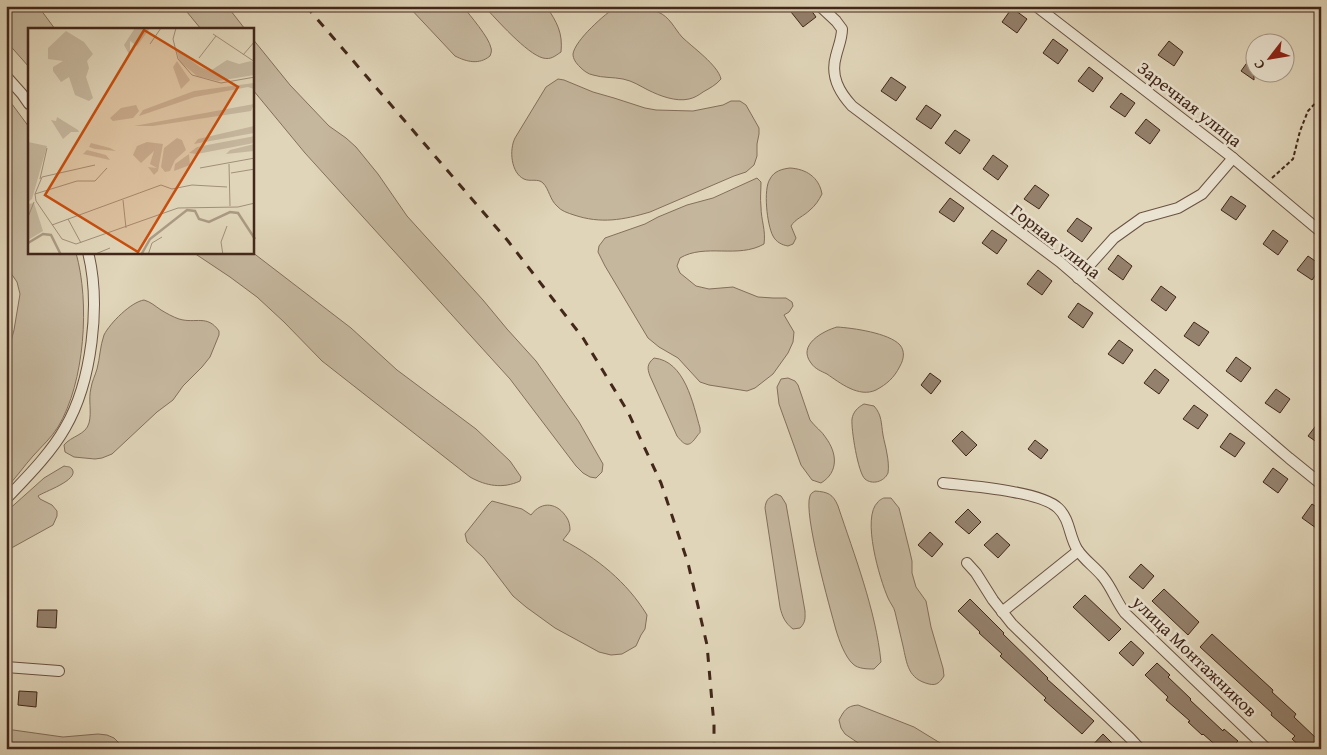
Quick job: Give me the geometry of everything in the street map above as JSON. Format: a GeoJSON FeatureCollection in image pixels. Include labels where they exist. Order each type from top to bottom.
{"type":"FeatureCollection","features":[{"type":"Feature","properties":{"kind":"street","name":"Горная улица"},"geometry":{"type":"LineString","coordinates":[[820,6],[842,29],[834,74],[839,90],[852,106],[1060,262],[1321,484]]}},
{"type":"Feature","properties":{"kind":"street","name":"Заречная улица"},"geometry":{"type":"LineString","coordinates":[[1036,6],[1233,158],[1321,232]]}},
{"type":"Feature","properties":{"kind":"street"},"geometry":{"type":"LineString","coordinates":[[6,76],[28,103]]}},
{"type":"Feature","properties":{"kind":"street"},"geometry":{"type":"LineString","coordinates":[[1078,278],[1114,238],[1142,218],[1178,208],[1202,194],[1233,158]]}},
{"type":"Feature","properties":{"kind":"street"},"geometry":{"type":"LineString","coordinates":[[6,499],[65,430],[81,392],[92,341],[94,313],[93,283],[88,254]]}},
{"type":"Feature","properties":{"kind":"street","name":"улица Монтажников"},"geometry":{"type":"LineString","coordinates":[[943,483],[1020,493],[1042,498],[1058,508],[1069,524],[1078,551],[1103,577],[1117,603],[1125,613],[1267,749]]}},
{"type":"Feature","properties":{"kind":"street"},"geometry":{"type":"LineString","coordinates":[[1002,612],[1078,551]]}},
{"type":"Feature","properties":{"kind":"street"},"geometry":{"type":"LineString","coordinates":[[967,563],[1012,624],[1140,749]]}},
{"type":"Feature","properties":{"kind":"street"},"geometry":{"type":"LineString","coordinates":[[6,667],[60,671]]}},
{"type":"Feature","properties":{"kind":"path"},"geometry":{"type":"LineString","coordinates":[[1265,185],[1292,159],[1308,111],[1321,97]]}},
{"type":"Feature","properties":{"kind":"shaded area"},"geometry":{"type":"Polygon","coordinates":[[[6,6],[38,6],[54,28],[28,28],[28,66],[6,41],[6,6]]]}},
{"type":"Feature","properties":{"kind":"shaded area"},"geometry":{"type":"Polygon","coordinates":[[[182,6],[227,6],[244,28],[200,28],[182,6]]]}},
{"type":"Feature","properties":{"kind":"shaded area"},"geometry":{"type":"Polygon","coordinates":[[[408,6],[463,6],[490,43],[490,56],[482,61],[473,62],[455,56],[408,6]]]}},
{"type":"Feature","properties":{"kind":"shaded area"},"geometry":{"type":"Polygon","coordinates":[[[484,6],[546,6],[558,28],[561,39],[561,52],[548,58],[536,55],[512,35],[484,6]]]}},
{"type":"Feature","properties":{"kind":"shaded area"},"geometry":{"type":"Polygon","coordinates":[[[617,6],[643,7],[662,14],[682,37],[710,62],[721,79],[695,97],[679,100],[668,98],[627,80],[589,74],[574,59],[575,48],[591,28],[617,6]]]}},
{"type":"Feature","properties":{"kind":"shaded area"},"geometry":{"type":"Polygon","coordinates":[[[254,40],[290,85],[329,126],[356,147],[378,174],[407,216],[536,361],[579,422],[603,464],[602,472],[596,478],[583,473],[576,466],[510,379],[305,153],[254,91],[254,40]]]}},
{"type":"Feature","properties":{"kind":"shaded area"},"geometry":{"type":"Polygon","coordinates":[[[558,79],[593,92],[656,110],[693,111],[723,105],[731,101],[740,101],[746,105],[759,128],[757,156],[754,165],[746,172],[640,215],[603,220],[584,218],[565,212],[555,204],[543,183],[524,179],[516,172],[512,161],[512,149],[515,138],[546,87],[558,79]]]}},
{"type":"Feature","properties":{"kind":"shaded area"},"geometry":{"type":"Polygon","coordinates":[[[6,96],[28,126],[28,254],[76,254],[83,295],[84,318],[79,365],[67,409],[52,435],[6,488],[6,360],[14,330],[20,294],[17,282],[6,266],[6,96]]]}},
{"type":"Feature","properties":{"kind":"shaded area"},"geometry":{"type":"Polygon","coordinates":[[[790,168],[801,170],[811,175],[818,183],[822,194],[814,207],[791,226],[796,238],[793,244],[788,246],[779,243],[773,236],[769,224],[766,199],[768,184],[772,176],[779,171],[790,168]]]}},
{"type":"Feature","properties":{"kind":"shaded area"},"geometry":{"type":"Polygon","coordinates":[[[757,178],[761,182],[764,244],[743,250],[690,254],[680,258],[677,266],[680,273],[696,286],[709,289],[733,287],[758,297],[786,298],[792,302],[793,306],[784,315],[794,332],[793,342],[788,353],[773,374],[755,388],[747,391],[700,382],[678,358],[648,338],[598,252],[599,246],[605,238],[645,224],[687,205],[713,198],[757,178]]]}},
{"type":"Feature","properties":{"kind":"shaded area"},"geometry":{"type":"Polygon","coordinates":[[[196,254],[254,254],[351,328],[397,370],[476,429],[510,461],[521,477],[520,481],[501,486],[482,483],[470,477],[322,361],[257,297],[196,254]]]}},
{"type":"Feature","properties":{"kind":"shaded area"},"geometry":{"type":"Polygon","coordinates":[[[144,300],[177,318],[206,321],[215,326],[219,331],[219,335],[210,357],[183,386],[173,400],[157,412],[112,454],[95,459],[74,457],[65,452],[64,445],[70,439],[82,433],[89,423],[90,392],[104,335],[121,314],[144,300]]]}},
{"type":"Feature","properties":{"kind":"shaded area"},"geometry":{"type":"Polygon","coordinates":[[[837,327],[879,334],[888,337],[902,347],[902,361],[890,380],[870,392],[856,391],[818,370],[813,365],[808,356],[807,350],[809,345],[819,335],[837,327]]]}},
{"type":"Feature","properties":{"kind":"shaded area"},"geometry":{"type":"Polygon","coordinates":[[[654,358],[665,361],[673,367],[680,375],[691,396],[700,432],[689,444],[682,442],[677,436],[650,376],[648,366],[654,358]]]}},
{"type":"Feature","properties":{"kind":"shaded area"},"geometry":{"type":"Polygon","coordinates":[[[788,378],[795,381],[798,385],[810,420],[830,444],[834,456],[831,473],[821,483],[812,480],[801,465],[779,404],[777,387],[781,379],[788,378]]]}},
{"type":"Feature","properties":{"kind":"shaded area"},"geometry":{"type":"Polygon","coordinates":[[[864,404],[874,406],[879,413],[887,451],[888,473],[884,479],[878,482],[868,481],[862,475],[856,450],[852,419],[856,410],[864,404]]]}},
{"type":"Feature","properties":{"kind":"shaded area"},"geometry":{"type":"Polygon","coordinates":[[[64,466],[72,469],[71,477],[38,496],[52,505],[57,511],[53,525],[6,551],[6,512],[44,478],[64,466]]]}},
{"type":"Feature","properties":{"kind":"shaded area"},"geometry":{"type":"Polygon","coordinates":[[[815,491],[829,494],[836,502],[857,563],[878,643],[881,662],[874,669],[855,666],[845,653],[837,634],[818,561],[810,521],[810,496],[815,491]]]}},
{"type":"Feature","properties":{"kind":"shaded area"},"geometry":{"type":"Polygon","coordinates":[[[776,494],[781,496],[786,504],[805,611],[804,622],[800,628],[793,629],[788,624],[780,607],[765,508],[768,499],[776,494]]]}},
{"type":"Feature","properties":{"kind":"shaded area"},"geometry":{"type":"Polygon","coordinates":[[[884,498],[891,498],[899,508],[912,561],[912,573],[916,587],[926,601],[944,676],[936,684],[922,682],[910,670],[894,610],[877,564],[871,521],[873,510],[878,502],[884,498]]]}},
{"type":"Feature","properties":{"kind":"shaded area"},"geometry":{"type":"Polygon","coordinates":[[[492,501],[522,509],[531,515],[535,510],[545,505],[555,507],[563,513],[570,525],[570,530],[563,540],[588,555],[610,572],[630,592],[647,615],[645,629],[636,646],[622,654],[611,655],[599,652],[555,628],[513,596],[484,558],[467,542],[465,534],[492,501]]]}},
{"type":"Feature","properties":{"kind":"shaded area"},"geometry":{"type":"Polygon","coordinates":[[[858,705],[914,727],[950,749],[867,749],[845,734],[839,720],[846,709],[858,705]]]}},
{"type":"Feature","properties":{"kind":"shaded area"},"geometry":{"type":"Polygon","coordinates":[[[6,729],[63,737],[107,735],[118,742],[121,749],[6,749],[6,729]]]}},
{"type":"Feature","properties":{"kind":"building"},"geometry":{"type":"Polygon","coordinates":[[[800,6],[808,6],[816,17],[803,27],[791,12],[800,6]]]}},
{"type":"Feature","properties":{"kind":"building"},"geometry":{"type":"Polygon","coordinates":[[[1012,8],[1027,19],[1017,33],[1002,22],[1012,8]]]}},
{"type":"Feature","properties":{"kind":"building"},"geometry":{"type":"Polygon","coordinates":[[[1053,39],[1068,50],[1058,64],[1043,53],[1053,39]]]}},
{"type":"Feature","properties":{"kind":"building"},"geometry":{"type":"Polygon","coordinates":[[[1169,41],[1183,52],[1174,66],[1158,55],[1169,41]]]}},
{"type":"Feature","properties":{"kind":"building"},"geometry":{"type":"Polygon","coordinates":[[[1089,67],[1103,78],[1093,92],[1078,81],[1089,67]]]}},
{"type":"Feature","properties":{"kind":"building"},"geometry":{"type":"Polygon","coordinates":[[[891,77],[906,87],[896,101],[881,91],[891,77]]]}},
{"type":"Feature","properties":{"kind":"building"},"geometry":{"type":"Polygon","coordinates":[[[1121,93],[1135,103],[1125,117],[1110,107],[1121,93]]]}},
{"type":"Feature","properties":{"kind":"building"},"geometry":{"type":"Polygon","coordinates":[[[926,105],[941,115],[931,129],[916,119],[926,105]]]}},
{"type":"Feature","properties":{"kind":"building"},"geometry":{"type":"Polygon","coordinates":[[[1146,119],[1160,130],[1150,144],[1135,133],[1146,119]]]}},
{"type":"Feature","properties":{"kind":"building"},"geometry":{"type":"Polygon","coordinates":[[[955,130],[970,140],[960,154],[945,143],[955,130]]]}},
{"type":"Feature","properties":{"kind":"building"},"geometry":{"type":"Polygon","coordinates":[[[993,155],[1008,166],[998,180],[983,169],[993,155]]]}},
{"type":"Feature","properties":{"kind":"building"},"geometry":{"type":"Polygon","coordinates":[[[1035,185],[1049,195],[1039,209],[1024,199],[1035,185]]]}},
{"type":"Feature","properties":{"kind":"building"},"geometry":{"type":"Polygon","coordinates":[[[1231,196],[1246,206],[1236,220],[1221,210],[1231,196]]]}},
{"type":"Feature","properties":{"kind":"building"},"geometry":{"type":"Polygon","coordinates":[[[950,198],[964,208],[954,222],[939,212],[950,198]]]}},
{"type":"Feature","properties":{"kind":"building"},"geometry":{"type":"Polygon","coordinates":[[[1077,218],[1092,228],[1082,242],[1067,231],[1077,218]]]}},
{"type":"Feature","properties":{"kind":"building"},"geometry":{"type":"Polygon","coordinates":[[[992,230],[1007,240],[997,254],[982,243],[992,230]]]}},
{"type":"Feature","properties":{"kind":"building"},"geometry":{"type":"Polygon","coordinates":[[[1273,230],[1288,241],[1278,255],[1263,244],[1273,230]]]}},
{"type":"Feature","properties":{"kind":"building"},"geometry":{"type":"Polygon","coordinates":[[[1118,255],[1132,266],[1123,280],[1108,269],[1118,255]]]}},
{"type":"Feature","properties":{"kind":"building"},"geometry":{"type":"Polygon","coordinates":[[[1308,256],[1321,265],[1321,268],[1312,280],[1297,270],[1308,256]]]}},
{"type":"Feature","properties":{"kind":"building"},"geometry":{"type":"Polygon","coordinates":[[[1038,270],[1052,281],[1042,295],[1027,284],[1038,270]]]}},
{"type":"Feature","properties":{"kind":"building"},"geometry":{"type":"Polygon","coordinates":[[[1161,286],[1176,297],[1166,311],[1151,300],[1161,286]]]}},
{"type":"Feature","properties":{"kind":"building"},"geometry":{"type":"Polygon","coordinates":[[[1078,303],[1093,313],[1083,328],[1068,317],[1078,303]]]}},
{"type":"Feature","properties":{"kind":"building"},"geometry":{"type":"Polygon","coordinates":[[[1194,322],[1209,332],[1199,346],[1184,336],[1194,322]]]}},
{"type":"Feature","properties":{"kind":"building"},"geometry":{"type":"Polygon","coordinates":[[[1119,340],[1133,350],[1123,364],[1108,354],[1119,340]]]}},
{"type":"Feature","properties":{"kind":"building"},"geometry":{"type":"Polygon","coordinates":[[[1236,357],[1251,368],[1241,382],[1226,371],[1236,357]]]}},
{"type":"Feature","properties":{"kind":"building"},"geometry":{"type":"Polygon","coordinates":[[[1155,369],[1169,380],[1159,394],[1144,383],[1155,369]]]}},
{"type":"Feature","properties":{"kind":"building"},"geometry":{"type":"Polygon","coordinates":[[[930,373],[941,381],[931,394],[921,385],[930,373]]]}},
{"type":"Feature","properties":{"kind":"building"},"geometry":{"type":"Polygon","coordinates":[[[1276,389],[1290,399],[1280,413],[1265,403],[1276,389]]]}},
{"type":"Feature","properties":{"kind":"building"},"geometry":{"type":"Polygon","coordinates":[[[1194,405],[1208,415],[1198,429],[1183,419],[1194,405]]]}},
{"type":"Feature","properties":{"kind":"building"},"geometry":{"type":"Polygon","coordinates":[[[1321,419],[1321,445],[1308,436],[1321,419]]]}},
{"type":"Feature","properties":{"kind":"building"},"geometry":{"type":"Polygon","coordinates":[[[962,431],[977,445],[966,456],[952,441],[962,431]]]}},
{"type":"Feature","properties":{"kind":"building"},"geometry":{"type":"Polygon","coordinates":[[[1230,433],[1245,443],[1235,457],[1220,447],[1230,433]]]}},
{"type":"Feature","properties":{"kind":"building"},"geometry":{"type":"Polygon","coordinates":[[[1035,440],[1048,450],[1041,459],[1028,449],[1035,440]]]}},
{"type":"Feature","properties":{"kind":"building"},"geometry":{"type":"Polygon","coordinates":[[[1273,468],[1288,479],[1278,493],[1263,482],[1273,468]]]}},
{"type":"Feature","properties":{"kind":"building"},"geometry":{"type":"Polygon","coordinates":[[[1312,504],[1321,510],[1321,522],[1316,528],[1302,518],[1312,504]]]}},
{"type":"Feature","properties":{"kind":"building"},"geometry":{"type":"Polygon","coordinates":[[[968,509],[981,522],[969,534],[955,522],[968,509]]]}},
{"type":"Feature","properties":{"kind":"building"},"geometry":{"type":"Polygon","coordinates":[[[930,532],[943,544],[932,557],[918,545],[930,532]]]}},
{"type":"Feature","properties":{"kind":"building"},"geometry":{"type":"Polygon","coordinates":[[[997,533],[1010,545],[998,558],[984,545],[997,533]]]}},
{"type":"Feature","properties":{"kind":"building"},"geometry":{"type":"Polygon","coordinates":[[[1141,564],[1154,576],[1143,589],[1129,577],[1141,564]]]}},
{"type":"Feature","properties":{"kind":"building"},"geometry":{"type":"Polygon","coordinates":[[[1164,589],[1199,622],[1188,635],[1152,601],[1164,589]]]}},
{"type":"Feature","properties":{"kind":"building"},"geometry":{"type":"Polygon","coordinates":[[[1085,595],[1121,629],[1109,641],[1073,607],[1085,595]]]}},
{"type":"Feature","properties":{"kind":"building"},"geometry":{"type":"Polygon","coordinates":[[[970,599],[1047,679],[1094,721],[1082,734],[1044,700],[1046,698],[1000,656],[1002,654],[958,611],[970,599]]]}},
{"type":"Feature","properties":{"kind":"building"},"geometry":{"type":"Polygon","coordinates":[[[38,610],[57,610],[56,628],[37,627],[38,610]]]}},
{"type":"Feature","properties":{"kind":"building"},"geometry":{"type":"Polygon","coordinates":[[[1212,634],[1273,690],[1272,692],[1296,714],[1294,717],[1317,739],[1308,749],[1303,749],[1292,739],[1295,736],[1271,715],[1272,713],[1200,647],[1212,634]]]}},
{"type":"Feature","properties":{"kind":"building"},"geometry":{"type":"Polygon","coordinates":[[[1131,641],[1144,653],[1133,666],[1119,653],[1131,641]]]}},
{"type":"Feature","properties":{"kind":"building"},"geometry":{"type":"Polygon","coordinates":[[[1157,663],[1170,675],[1168,677],[1190,700],[1223,731],[1224,729],[1238,741],[1231,749],[1220,749],[1202,735],[1188,722],[1190,721],[1166,700],[1168,697],[1145,675],[1157,663]]]}},
{"type":"Feature","properties":{"kind":"building"},"geometry":{"type":"Polygon","coordinates":[[[19,691],[37,692],[36,707],[18,705],[19,691]]]}},
{"type":"Feature","properties":{"kind":"building"},"geometry":{"type":"Polygon","coordinates":[[[1103,734],[1118,749],[1089,749],[1103,734]]]}},
{"type":"Feature","properties":{"kind":"railway"},"geometry":{"type":"LineString","coordinates":[[306,6],[508,241],[583,338],[628,412],[661,483],[688,563],[707,645],[714,725],[714,749]]}}]}
